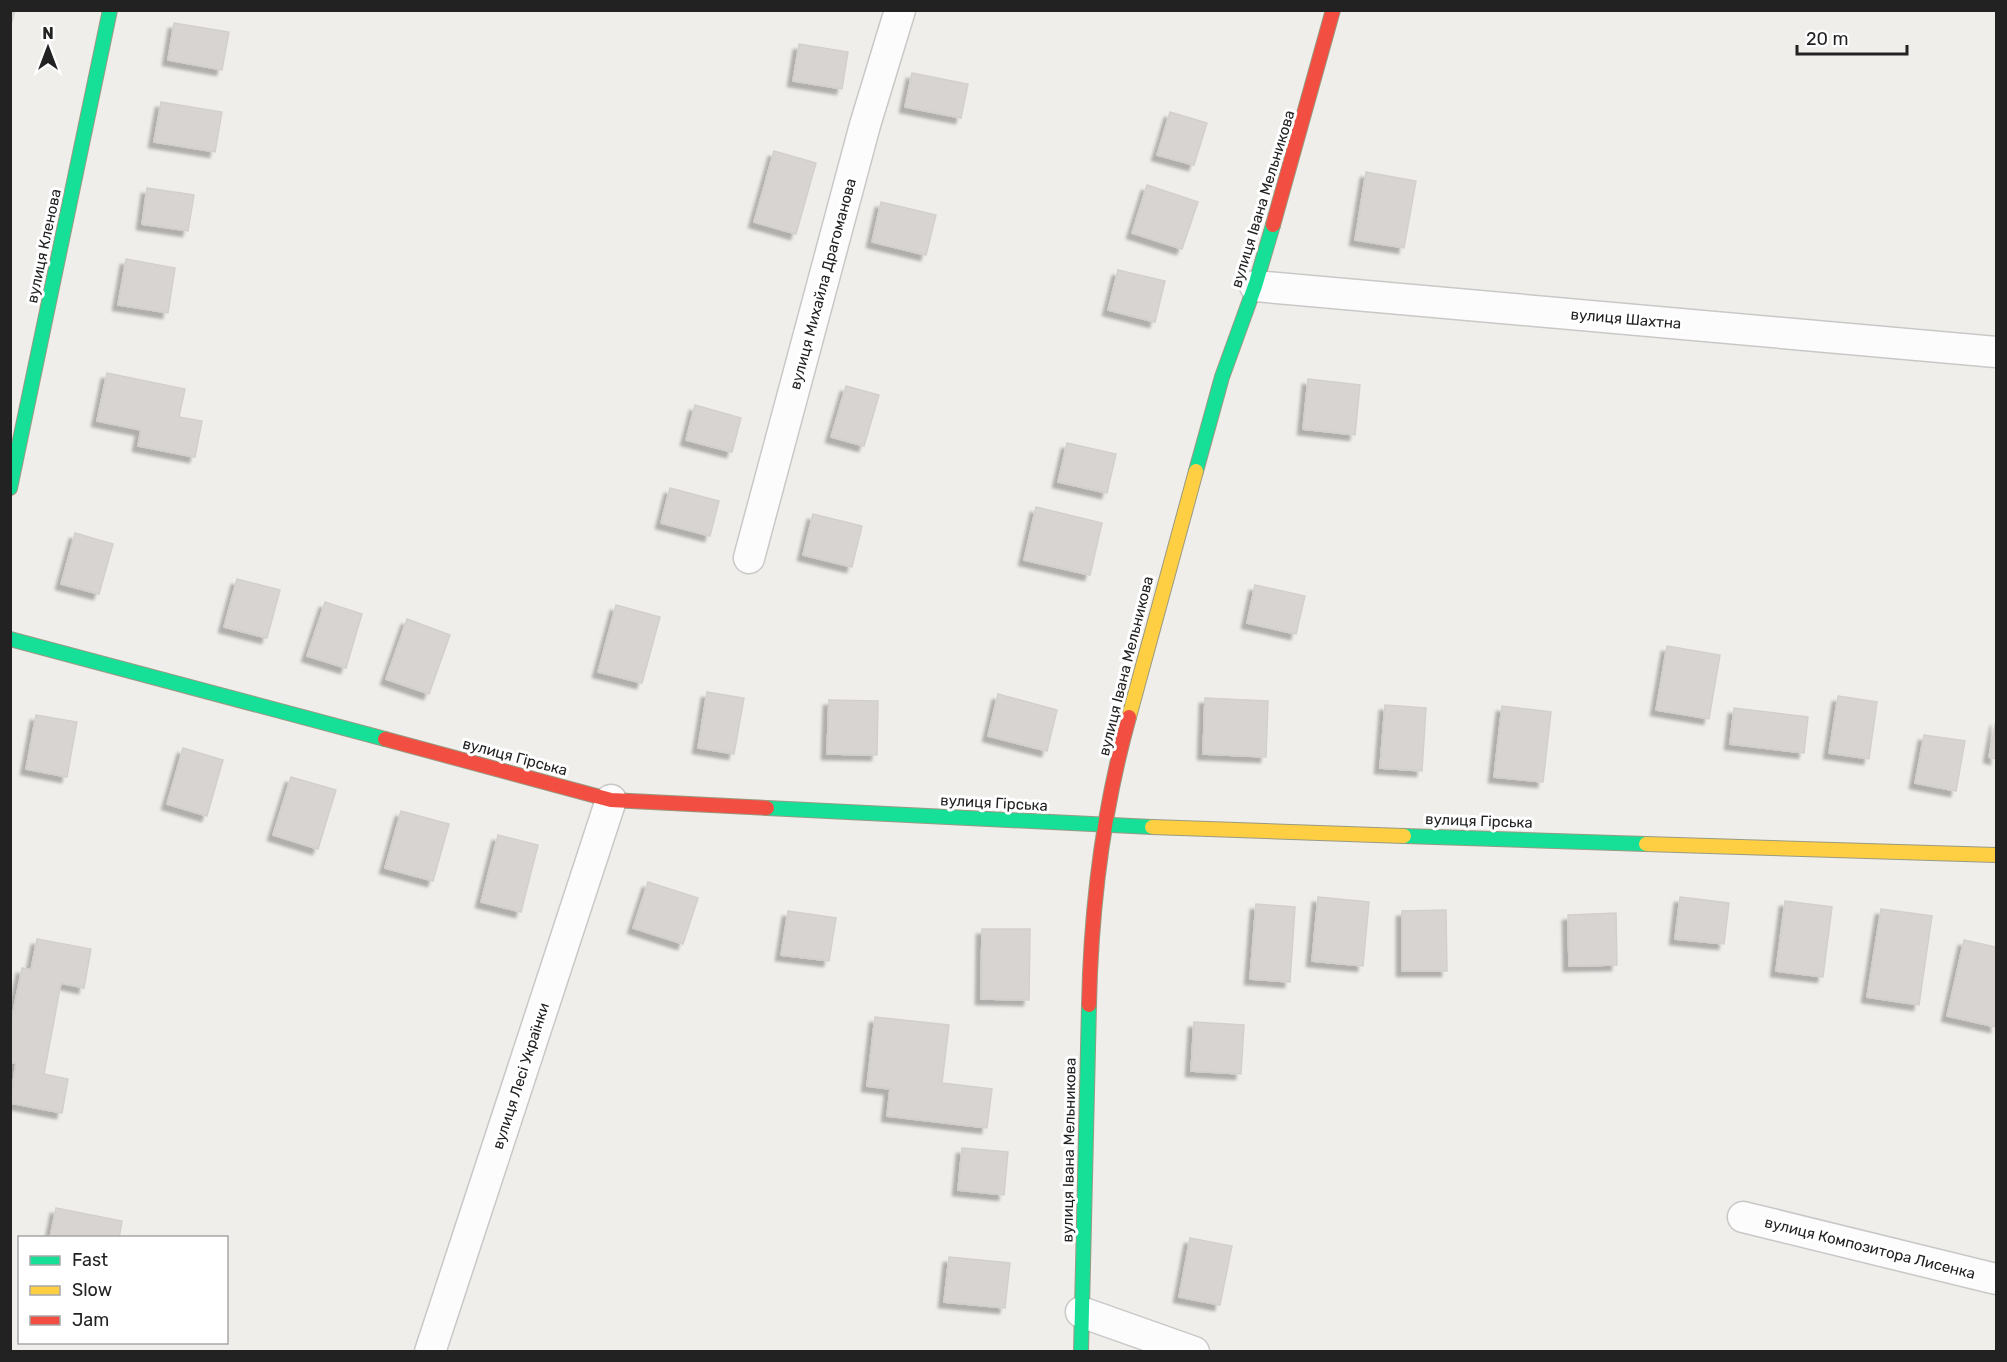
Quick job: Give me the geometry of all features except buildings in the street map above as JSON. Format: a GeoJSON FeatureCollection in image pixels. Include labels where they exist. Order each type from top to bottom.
{"type":"FeatureCollection","features":[{"type":"Feature","properties":{"kind":"street","name":"вулиця Кленова"},"geometry":{"type":"LineString","coordinates":[[10,488],[110,10]]}},
{"type":"Feature","properties":{"kind":"street","name":"вулиця Михайла Драгоманова"},"geometry":{"type":"LineString","coordinates":[[749,558],[866,125],[900,10]]}},
{"type":"Feature","properties":{"kind":"street","name":"вулиця Івана Мельникова"},"geometry":{"type":"LineString","coordinates":[[1081,1352],[1090,961],[1099,864],[1120,745],[1222,377],[1255,286],[1333,10]]}},
{"type":"Feature","properties":{"kind":"street","name":"вулиця Шахтна"},"geometry":{"type":"LineString","coordinates":[[1255,286],[1996,352]]}},
{"type":"Feature","properties":{"kind":"street","name":"вулиця Гірська"},"geometry":{"type":"LineString","coordinates":[[10,639],[611,800],[1107,825],[1996,855]]}},
{"type":"Feature","properties":{"kind":"street","name":"вулиця Лесі Українки"},"geometry":{"type":"LineString","coordinates":[[430,1352],[611,800]]}},
{"type":"Feature","properties":{"kind":"street","name":"вулиця Композитора Лисенка"},"geometry":{"type":"LineString","coordinates":[[1743,1217],[1996,1279]]}},
{"type":"Feature","properties":{"kind":"street"},"geometry":{"type":"LineString","coordinates":[[1081,1312],[1194,1352]]}},
{"type":"Feature","properties":{"kind":"traffic: fast"},"geometry":{"type":"LineString","coordinates":[[10,488],[110,10]]}},
{"type":"Feature","properties":{"kind":"traffic: fast"},"geometry":{"type":"LineString","coordinates":[[1196,471],[1222,377],[1255,286],[1273,225]]}},
{"type":"Feature","properties":{"kind":"traffic: fast"},"geometry":{"type":"LineString","coordinates":[[10,639],[385,739]]}},
{"type":"Feature","properties":{"kind":"traffic: fast"},"geometry":{"type":"LineString","coordinates":[[767,808],[1152,827]]}},
{"type":"Feature","properties":{"kind":"traffic: fast"},"geometry":{"type":"LineString","coordinates":[[1404,836],[1646,844]]}},
{"type":"Feature","properties":{"kind":"traffic: fast"},"geometry":{"type":"LineString","coordinates":[[1081,1352],[1089,1005]]}},
{"type":"Feature","properties":{"kind":"traffic: slow"},"geometry":{"type":"LineString","coordinates":[[1129,717],[1196,471]]}},
{"type":"Feature","properties":{"kind":"traffic: slow"},"geometry":{"type":"LineString","coordinates":[[1152,827],[1404,836]]}},
{"type":"Feature","properties":{"kind":"traffic: slow"},"geometry":{"type":"LineString","coordinates":[[1646,844],[1996,855]]}},
{"type":"Feature","properties":{"kind":"traffic: jam"},"geometry":{"type":"LineString","coordinates":[[1273,225],[1333,10]]}},
{"type":"Feature","properties":{"kind":"traffic: jam"},"geometry":{"type":"LineString","coordinates":[[1089,1005],[1092,932],[1105,823],[1129,717]]}},
{"type":"Feature","properties":{"kind":"traffic: jam"},"geometry":{"type":"LineString","coordinates":[[385,739],[611,800],[767,808]]}}]}
